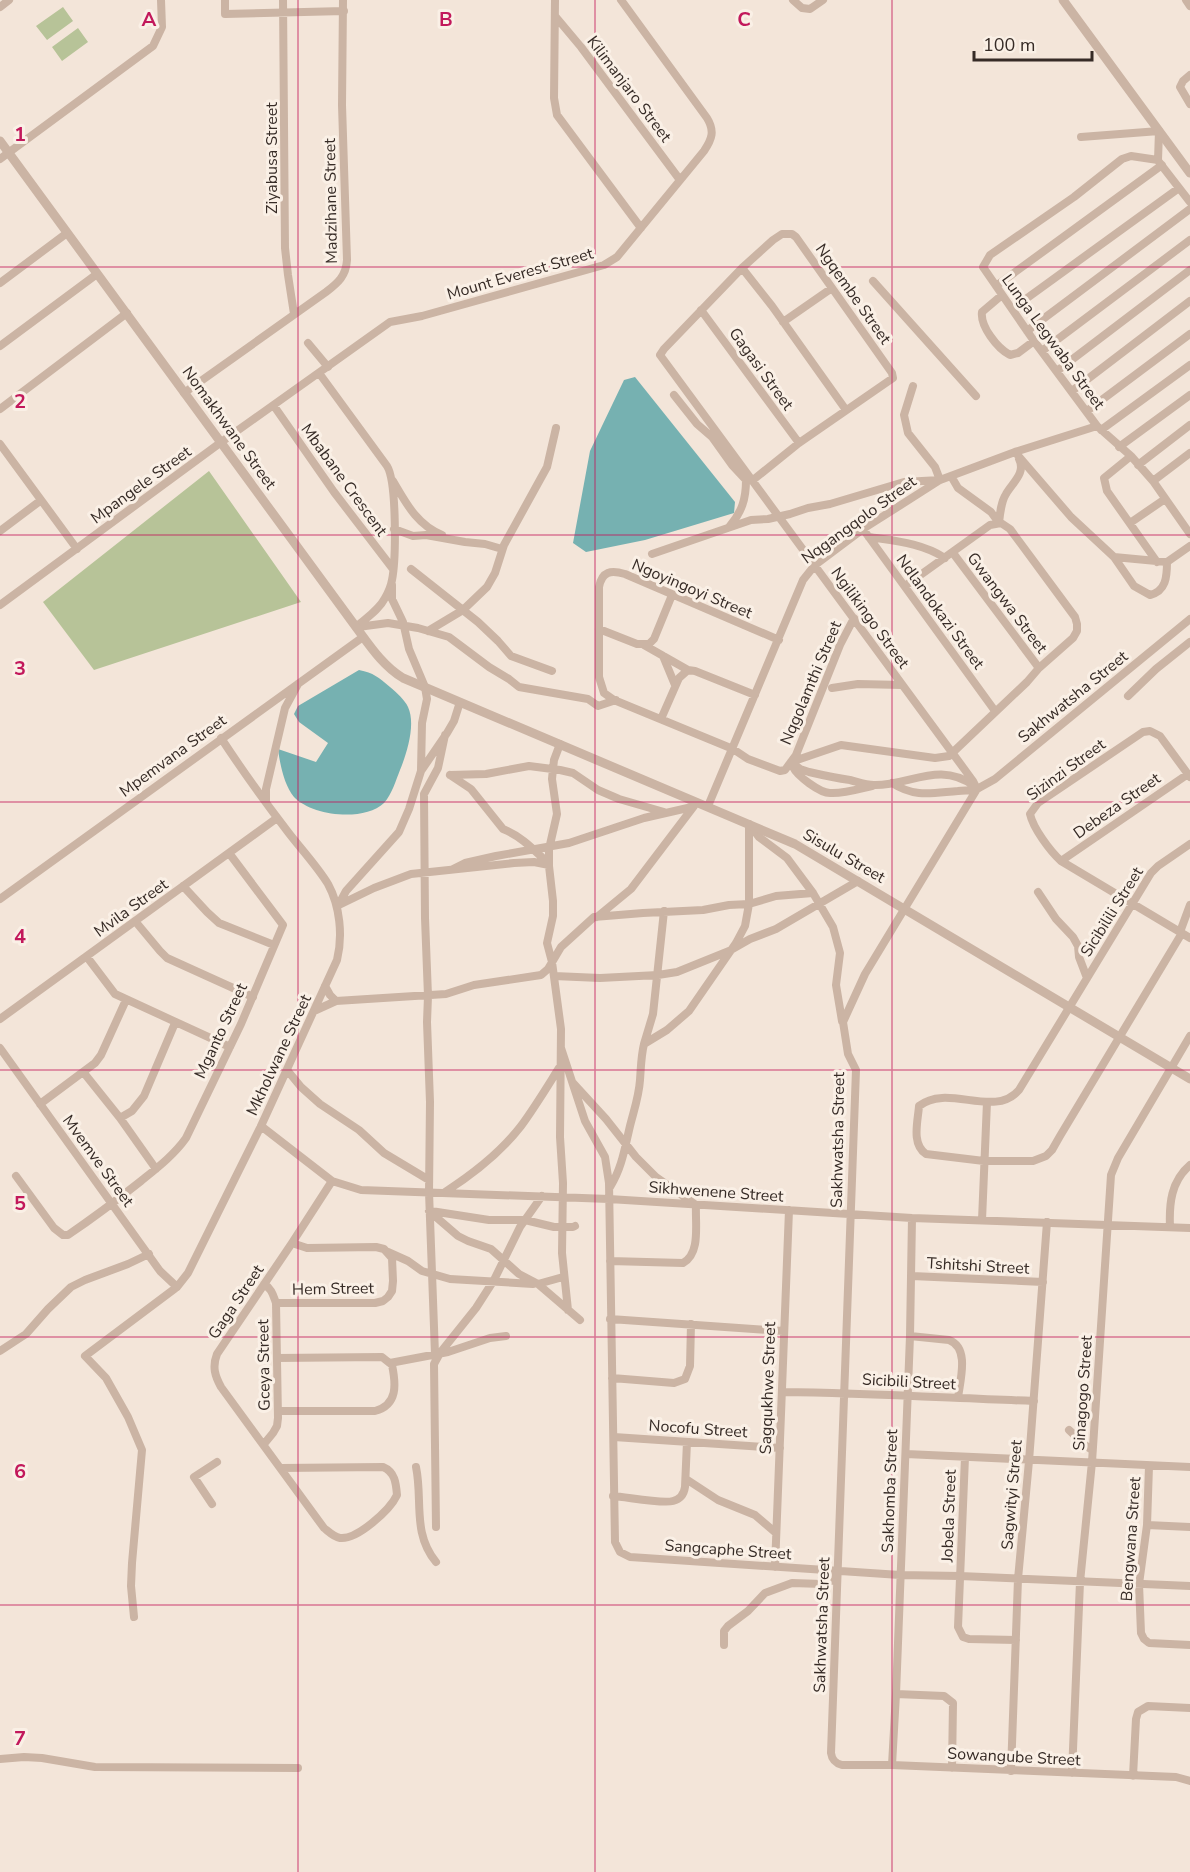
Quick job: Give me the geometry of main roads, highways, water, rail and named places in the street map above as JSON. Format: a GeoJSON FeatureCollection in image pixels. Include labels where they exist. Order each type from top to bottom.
{"type":"FeatureCollection","features":[{"type":"Feature","properties":{"kind":"water"},"geometry":{"type":"Polygon","coordinates":[[[635,377],[735,502],[734,513],[645,540],[586,552],[573,543],[590,451],[624,380],[635,377]]]}},
{"type":"Feature","properties":{"kind":"water"},"geometry":{"type":"Polygon","coordinates":[[[359,670],[379,678],[407,704],[411,730],[403,763],[394,787],[384,803],[375,809],[364,813],[338,814],[313,809],[294,797],[291,792],[281,768],[278,749],[316,762],[328,743],[299,722],[294,714],[298,706],[359,670]]]}}]}
